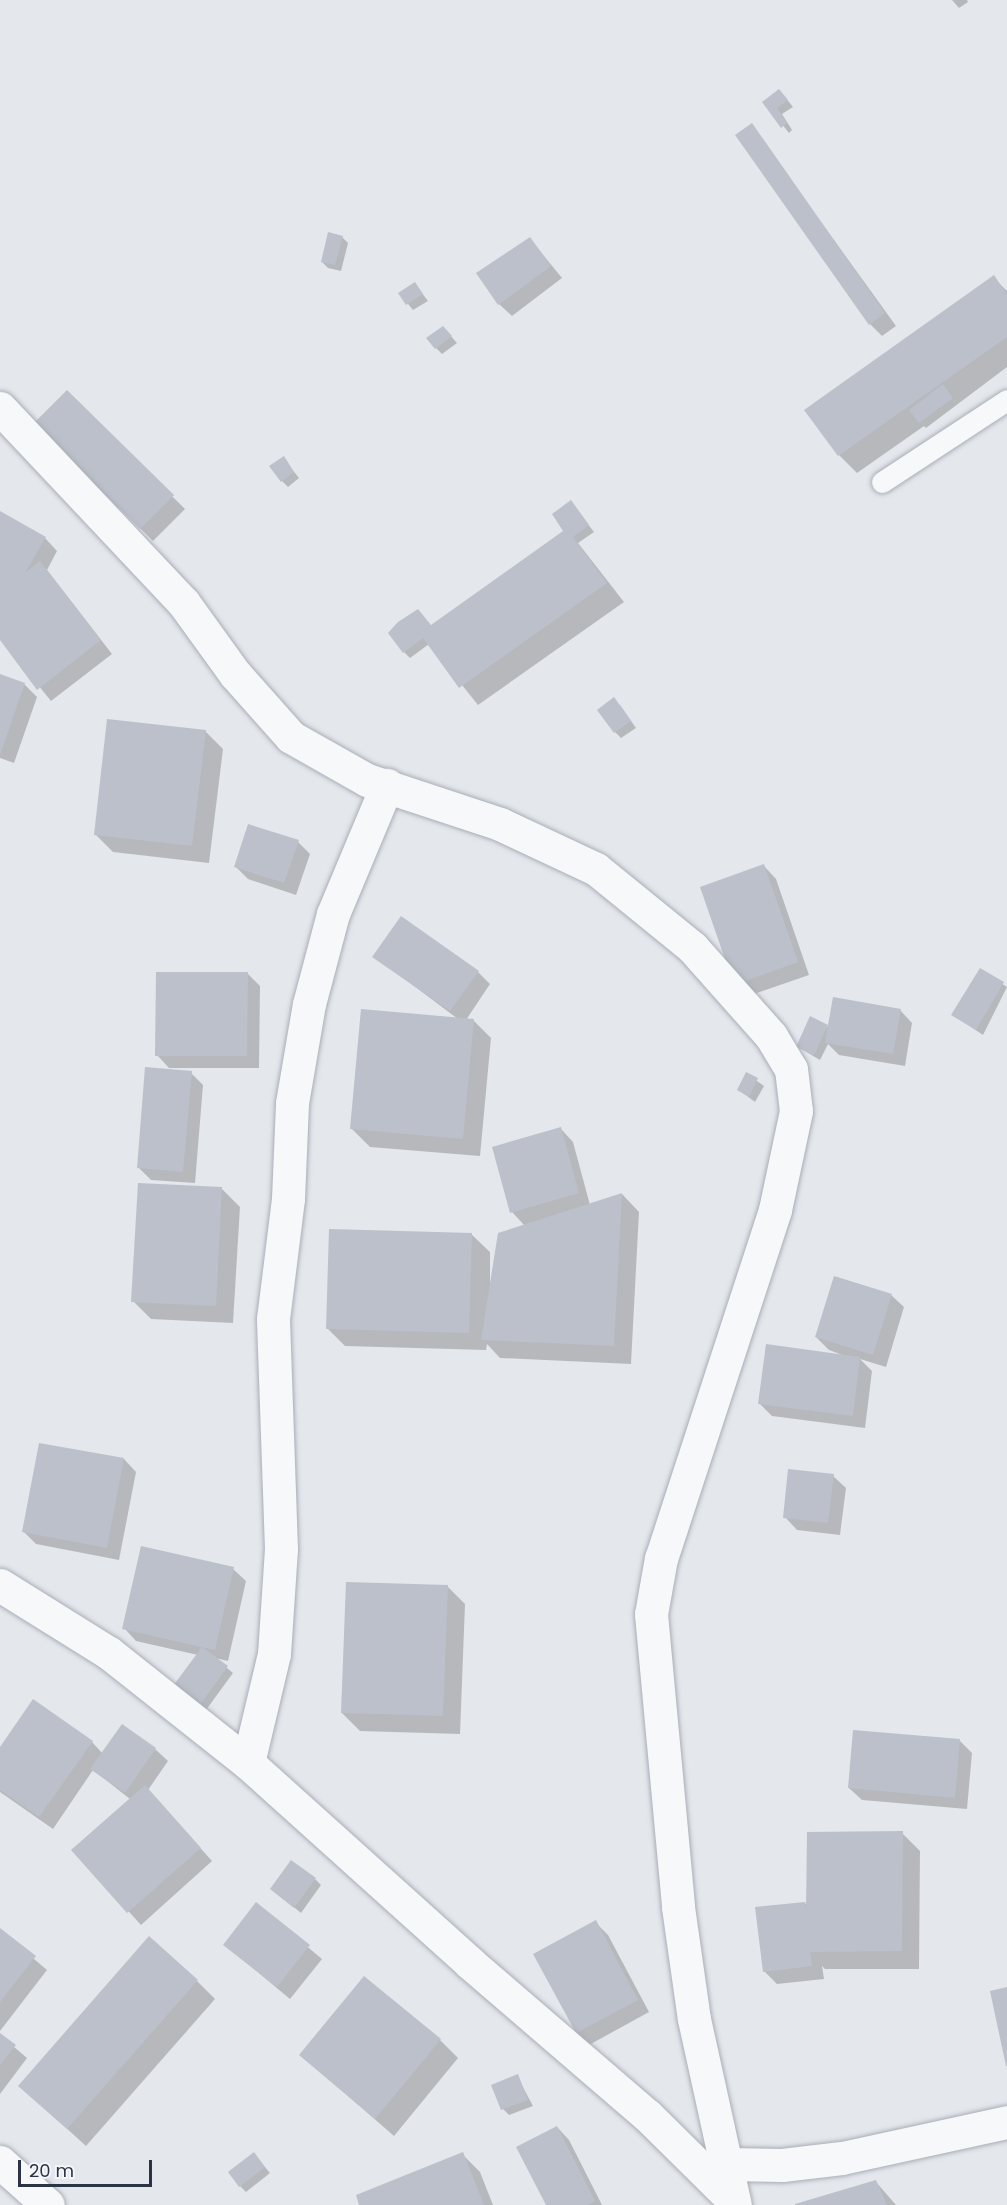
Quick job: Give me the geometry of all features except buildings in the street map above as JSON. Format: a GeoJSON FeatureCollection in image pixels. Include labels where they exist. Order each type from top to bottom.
{"type":"FeatureCollection","features":[{"type":"Feature","properties":{"kind":"street"},"geometry":{"type":"LineString","coordinates":[[0,408],[183,602],[235,674],[291,738],[368,780],[500,824],[596,869],[692,947],[771,1036],[791,1069],[796,1111],[775,1210],[661,1558],[651,1614],[678,1907],[694,2019],[728,2164],[734,2203]]}},
{"type":"Feature","properties":{"kind":"street"},"geometry":{"type":"LineString","coordinates":[[248,1763],[274,1654],[280,1549],[273,1319],[288,1199],[292,1103],[309,1004],[333,914],[387,785]]}},
{"type":"Feature","properties":{"kind":"street"},"geometry":{"type":"LineString","coordinates":[[0,1585],[109,1653],[248,1763],[470,1963],[647,2115],[734,2203]]}},
{"type":"Feature","properties":{"kind":"street"},"geometry":{"type":"LineString","coordinates":[[728,2164],[782,2165],[842,2158],[1007,2122]]}},
{"type":"Feature","properties":{"kind":"street"},"geometry":{"type":"LineString","coordinates":[[0,2162],[48,2205]]}},
{"type":"Feature","properties":{"kind":"lane"},"geometry":{"type":"LineString","coordinates":[[882,482],[1007,400]]}}]}
